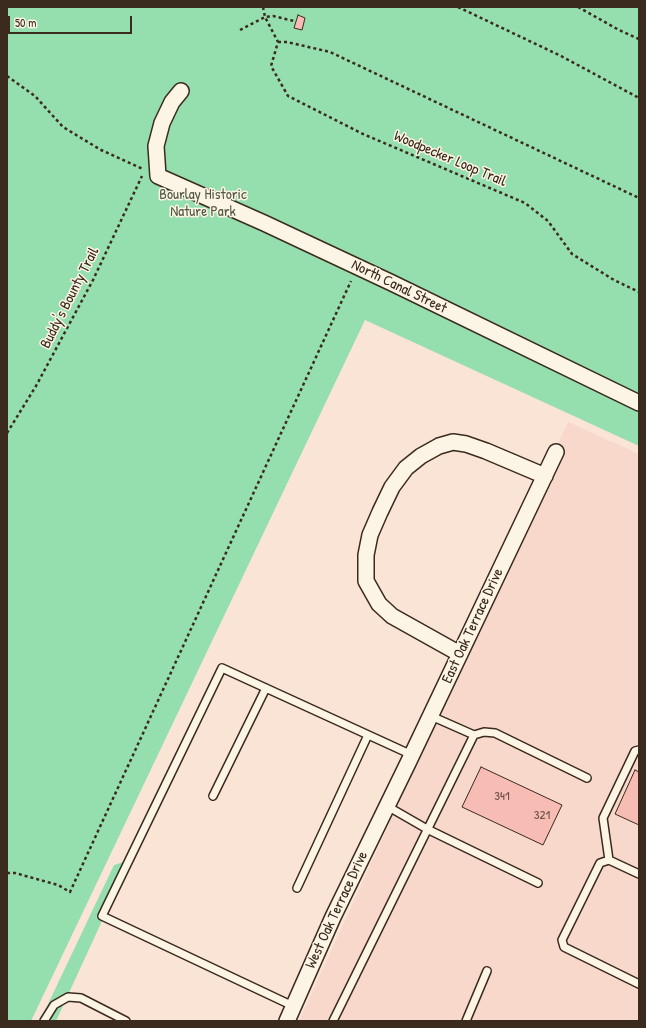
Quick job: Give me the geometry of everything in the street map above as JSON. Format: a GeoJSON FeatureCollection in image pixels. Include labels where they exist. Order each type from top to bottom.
{"type":"FeatureCollection","features":[{"type":"Feature","properties":{"kind":"street"},"geometry":{"type":"LineString","coordinates":[[152,173],[156,146],[162,122],[172,102],[181,91]]}},
{"type":"Feature","properties":{"kind":"street","name":"North Canal Street"},"geometry":{"type":"LineString","coordinates":[[152,173],[264,223],[357,267],[639,404]]}},
{"type":"Feature","properties":{"kind":"street"},"geometry":{"type":"LineString","coordinates":[[460,654],[392,616],[379,604],[366,581],[366,555],[370,535],[386,499],[392,487],[406,468],[421,456],[439,446],[453,442],[466,444],[486,451],[545,476]]}},
{"type":"Feature","properties":{"kind":"street","name":"East Oak Terrace Drive"},"geometry":{"type":"LineString","coordinates":[[388,803],[556,452]]}},
{"type":"Feature","properties":{"kind":"street","name":"West Oak Terrace Drive"},"geometry":{"type":"LineString","coordinates":[[287,1021],[333,917],[388,803]]}},
{"type":"Feature","properties":{"kind":"lane"},"geometry":{"type":"LineString","coordinates":[[293,1006],[102,916],[222,668],[412,755]]}},
{"type":"Feature","properties":{"kind":"lane"},"geometry":{"type":"LineString","coordinates":[[213,796],[266,688]]}},
{"type":"Feature","properties":{"kind":"lane"},"geometry":{"type":"LineString","coordinates":[[430,716],[474,735],[484,732],[495,733],[587,778]]}},
{"type":"Feature","properties":{"kind":"lane"},"geometry":{"type":"LineString","coordinates":[[296,888],[368,735]]}},
{"type":"Feature","properties":{"kind":"lane"},"geometry":{"type":"LineString","coordinates":[[333,1021],[474,735]]}},
{"type":"Feature","properties":{"kind":"lane"},"geometry":{"type":"LineString","coordinates":[[609,860],[603,818],[637,750]]}},
{"type":"Feature","properties":{"kind":"lane"},"geometry":{"type":"LineString","coordinates":[[388,803],[427,829],[538,883]]}},
{"type":"Feature","properties":{"kind":"lane"},"geometry":{"type":"LineString","coordinates":[[639,874],[609,860],[600,863],[562,940],[564,947],[639,984]]}},
{"type":"Feature","properties":{"kind":"lane"},"geometry":{"type":"LineString","coordinates":[[466,1021],[487,971]]}},
{"type":"Feature","properties":{"kind":"lane"},"geometry":{"type":"LineString","coordinates":[[44,1021],[54,1005],[68,997],[81,998],[126,1021]]}},
{"type":"Feature","properties":{"kind":"path"},"geometry":{"type":"LineString","coordinates":[[263,7],[265,17],[278,42],[287,42],[330,52],[639,198]]}},
{"type":"Feature","properties":{"kind":"path"},"geometry":{"type":"LineString","coordinates":[[458,7],[561,56],[639,98]]}},
{"type":"Feature","properties":{"kind":"path"},"geometry":{"type":"LineString","coordinates":[[578,7],[619,30],[639,39]]}},
{"type":"Feature","properties":{"kind":"path"},"geometry":{"type":"LineString","coordinates":[[240,30],[265,17],[273,16],[294,21]]}},
{"type":"Feature","properties":{"kind":"path","name":"Woodpecker Loop Trail"},"geometry":{"type":"LineString","coordinates":[[278,42],[272,66],[288,96],[363,134],[525,203],[548,221],[572,254],[614,280],[639,292]]}},
{"type":"Feature","properties":{"kind":"path"},"geometry":{"type":"LineString","coordinates":[[7,76],[34,96],[63,127],[101,150],[152,173]]}},
{"type":"Feature","properties":{"kind":"path","name":"Buddy's Bounty Trail"},"geometry":{"type":"LineString","coordinates":[[7,433],[36,386],[152,173]]}},
{"type":"Feature","properties":{"kind":"path"},"geometry":{"type":"LineString","coordinates":[[7,873],[15,873],[58,884],[70,892],[357,267]]}},
{"type":"Feature","properties":{"kind":"shaded area"},"geometry":{"type":"Polygon","coordinates":[[[568,422],[639,454],[639,1021],[299,1021],[421,754],[568,422]]]}},
{"type":"Feature","properties":{"kind":"green space","name":"Bourlay Historic Nature Park"},"geometry":{"type":"Polygon","coordinates":[[[7,7],[639,7],[639,446],[365,320],[31,1021],[7,1021],[7,7]]]}},
{"type":"Feature","properties":{"kind":"green space"},"geometry":{"type":"Polygon","coordinates":[[[130,860],[56,1021],[40,1021],[114,865],[130,860]]]}},
{"type":"Feature","properties":{"kind":"building"},"geometry":{"type":"Polygon","coordinates":[[[298,15],[305,18],[302,30],[294,28],[298,15]]]}},
{"type":"Feature","properties":{"kind":"building"},"geometry":{"type":"Polygon","coordinates":[[[481,767],[562,805],[543,845],[462,807],[481,767]]]}},
{"type":"Feature","properties":{"kind":"building"},"geometry":{"type":"Polygon","coordinates":[[[635,770],[639,772],[639,825],[615,814],[635,770]]]}}]}
